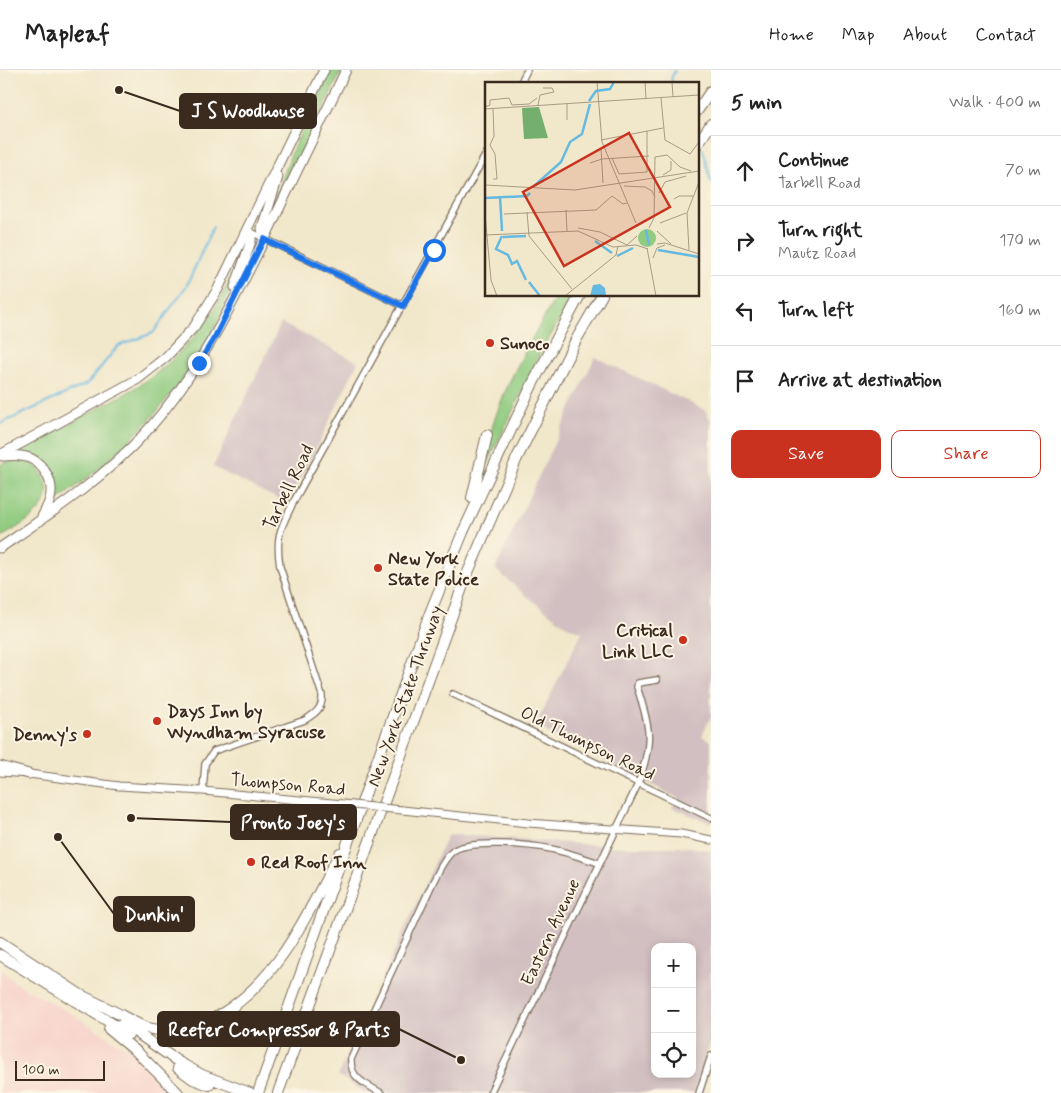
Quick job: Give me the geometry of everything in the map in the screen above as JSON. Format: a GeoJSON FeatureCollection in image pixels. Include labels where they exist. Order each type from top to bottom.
{"type":"FeatureCollection","features":[{"type":"Feature","properties":{"kind":"highway"},"geometry":{"type":"LineString","coordinates":[[698,110],[711,91]]}},
{"type":"Feature","properties":{"kind":"highway"},"geometry":{"type":"LineString","coordinates":[[698,143],[711,124]]}},
{"type":"Feature","properties":{"kind":"highway","name":"New York State Thruway"},"geometry":{"type":"LineString","coordinates":[[258,1093],[430,613],[463,532],[516,416],[579,296]]}},
{"type":"Feature","properties":{"kind":"highway","name":"New York State Thruway"},"geometry":{"type":"LineString","coordinates":[[278,1093],[466,577],[517,458],[572,349],[601,296]]}},
{"type":"Feature","properties":{"kind":"highway"},"geometry":{"type":"LineString","coordinates":[[463,532],[477,480],[486,435]]}},
{"type":"Feature","properties":{"kind":"highway"},"geometry":{"type":"LineString","coordinates":[[71,994],[150,1029],[170,1031],[193,1029],[225,1012],[252,991],[287,950],[299,931],[355,824]]}},
{"type":"Feature","properties":{"kind":"highway"},"geometry":{"type":"LineString","coordinates":[[0,942],[71,994],[154,1068],[178,1093]]}},
{"type":"Feature","properties":{"kind":"highway"},"geometry":{"type":"LineString","coordinates":[[0,955],[139,1033],[180,1063],[241,1092]]}},
{"type":"Feature","properties":{"kind":"main road"},"geometry":{"type":"LineString","coordinates":[[0,456],[138,379],[166,357],[188,334],[218,289],[324,70]]}},
{"type":"Feature","properties":{"kind":"main road"},"geometry":{"type":"LineString","coordinates":[[0,548],[84,489],[144,434],[183,386],[211,344],[222,323],[346,70]]}},
{"type":"Feature","properties":{"kind":"main road"},"geometry":{"type":"LineString","coordinates":[[264,239],[262,228],[288,146]]}},
{"type":"Feature","properties":{"kind":"main road"},"geometry":{"type":"LineString","coordinates":[[222,323],[251,241],[251,235],[247,230]]}},
{"type":"Feature","properties":{"kind":"main road"},"geometry":{"type":"LineString","coordinates":[[0,456],[23,456],[34,460],[44,470],[51,482],[52,490],[50,501],[40,521]]}},
{"type":"Feature","properties":{"kind":"main road"},"geometry":{"type":"LineString","coordinates":[[0,766],[29,774]]}},
{"type":"Feature","properties":{"kind":"street"},"geometry":{"type":"LineString","coordinates":[[521,82],[527,70]]}},
{"type":"Feature","properties":{"kind":"street","name":"Tarbell Road"},"geometry":{"type":"LineString","coordinates":[[202,792],[204,764],[214,751],[306,720],[319,710],[322,696],[280,567],[277,547],[279,533],[295,499],[485,156]]}},
{"type":"Feature","properties":{"kind":"street"},"geometry":{"type":"LineString","coordinates":[[247,230],[403,306]]}},
{"type":"Feature","properties":{"kind":"street","name":"Eastern Avenue"},"geometry":{"type":"LineString","coordinates":[[490,1093],[638,784],[646,762],[649,746],[647,717],[637,686],[641,682],[658,680]]}},
{"type":"Feature","properties":{"kind":"street","name":"Old Thompson Road"},"geometry":{"type":"LineString","coordinates":[[453,694],[711,818]]}},
{"type":"Feature","properties":{"kind":"street","name":"Thompson Road"},"geometry":{"type":"LineString","coordinates":[[0,772],[119,786],[343,804],[528,823],[681,834],[711,840]]}},
{"type":"Feature","properties":{"kind":"street","name":"Thompson Road"},"geometry":{"type":"LineString","coordinates":[[0,778],[13,774]]}},
{"type":"Feature","properties":{"kind":"street"},"geometry":{"type":"LineString","coordinates":[[381,1093],[355,1078],[351,1068],[351,1058],[434,880],[451,853],[462,846],[470,844],[515,845],[554,849],[599,863]]}},
{"type":"Feature","properties":{"kind":"street"},"geometry":{"type":"LineString","coordinates":[[699,1093],[711,1056]]}},
{"type":"Feature","properties":{"kind":"shaded area"},"geometry":{"type":"Polygon","coordinates":[[[281,323],[358,362],[307,467],[286,503],[213,467],[281,323]]]}},
{"type":"Feature","properties":{"kind":"shaded area"},"geometry":{"type":"Polygon","coordinates":[[[595,357],[705,410],[711,421],[711,716],[702,736],[711,741],[711,823],[672,808],[678,798],[535,726],[582,632],[565,625],[495,569],[595,357]]]}},
{"type":"Feature","properties":{"kind":"shaded area"},"geometry":{"type":"Polygon","coordinates":[[[448,834],[622,847],[690,847],[711,851],[711,1040],[694,1093],[365,1093],[338,1075],[448,834]]]}},
{"type":"Feature","properties":{"kind":"shaded area"},"geometry":{"type":"Polygon","coordinates":[[[0,969],[14,982],[75,1016],[140,1057],[171,1093],[0,1093],[0,969]]]}},
{"type":"Feature","properties":{"kind":"green space"},"geometry":{"type":"Polygon","coordinates":[[[331,70],[342,70],[267,223],[292,151],[331,70]]]}},
{"type":"Feature","properties":{"kind":"green space"},"geometry":{"type":"Polygon","coordinates":[[[246,246],[248,247],[216,326],[182,380],[145,425],[124,446],[55,502],[56,491],[52,474],[42,464],[17,452],[132,390],[153,376],[174,358],[210,316],[246,246]]]}},
{"type":"Feature","properties":{"kind":"green space"},"geometry":{"type":"Polygon","coordinates":[[[556,296],[573,296],[540,354],[486,466],[486,456],[494,421],[509,383],[556,296]]]}},
{"type":"Feature","properties":{"kind":"green space"},"geometry":{"type":"Polygon","coordinates":[[[18,460],[32,465],[41,472],[47,487],[47,497],[43,505],[27,521],[0,538],[0,465],[5,462],[18,460]]]}},
{"type":"Feature","properties":{"kind":"waterway"},"geometry":{"type":"LineString","coordinates":[[672,82],[671,79],[675,70]]}},
{"type":"Feature","properties":{"kind":"waterway"},"geometry":{"type":"LineString","coordinates":[[703,149],[711,182]]}},
{"type":"Feature","properties":{"kind":"waterway"},"geometry":{"type":"LineString","coordinates":[[0,424],[87,384],[118,346],[153,333],[187,285],[213,227]]}},
{"type":"Feature","properties":{"kind":"place","name":"J S Woodhouse"},"geometry":{"type":"Point","coordinates":[119,90]}},
{"type":"Feature","properties":{"kind":"place","name":"Sunoco"},"geometry":{"type":"Point","coordinates":[490,343]}},
{"type":"Feature","properties":{"kind":"place","name":"New York State Police"},"geometry":{"type":"Point","coordinates":[378,568]}},
{"type":"Feature","properties":{"kind":"place","name":"Critical Link LLC"},"geometry":{"type":"Point","coordinates":[683,640]}},
{"type":"Feature","properties":{"kind":"place","name":"Days Inn by Wyndham Syracuse"},"geometry":{"type":"Point","coordinates":[157,721]}},
{"type":"Feature","properties":{"kind":"place","name":"Denny's"},"geometry":{"type":"Point","coordinates":[87,734]}},
{"type":"Feature","properties":{"kind":"place","name":"Pronto Joey's"},"geometry":{"type":"Point","coordinates":[131,818]}},
{"type":"Feature","properties":{"kind":"place","name":"Dunkin'"},"geometry":{"type":"Point","coordinates":[58,837]}},
{"type":"Feature","properties":{"kind":"place","name":"Red Roof Inn"},"geometry":{"type":"Point","coordinates":[251,862]}},
{"type":"Feature","properties":{"kind":"place","name":"Reefer Compressor & Parts"},"geometry":{"type":"Point","coordinates":[461,1060]}},
{"type":"Feature","properties":{"kind":"route"},"geometry":{"type":"LineString","coordinates":[[199,363],[215,337],[264,239],[403,306],[434,250]]}}]}
